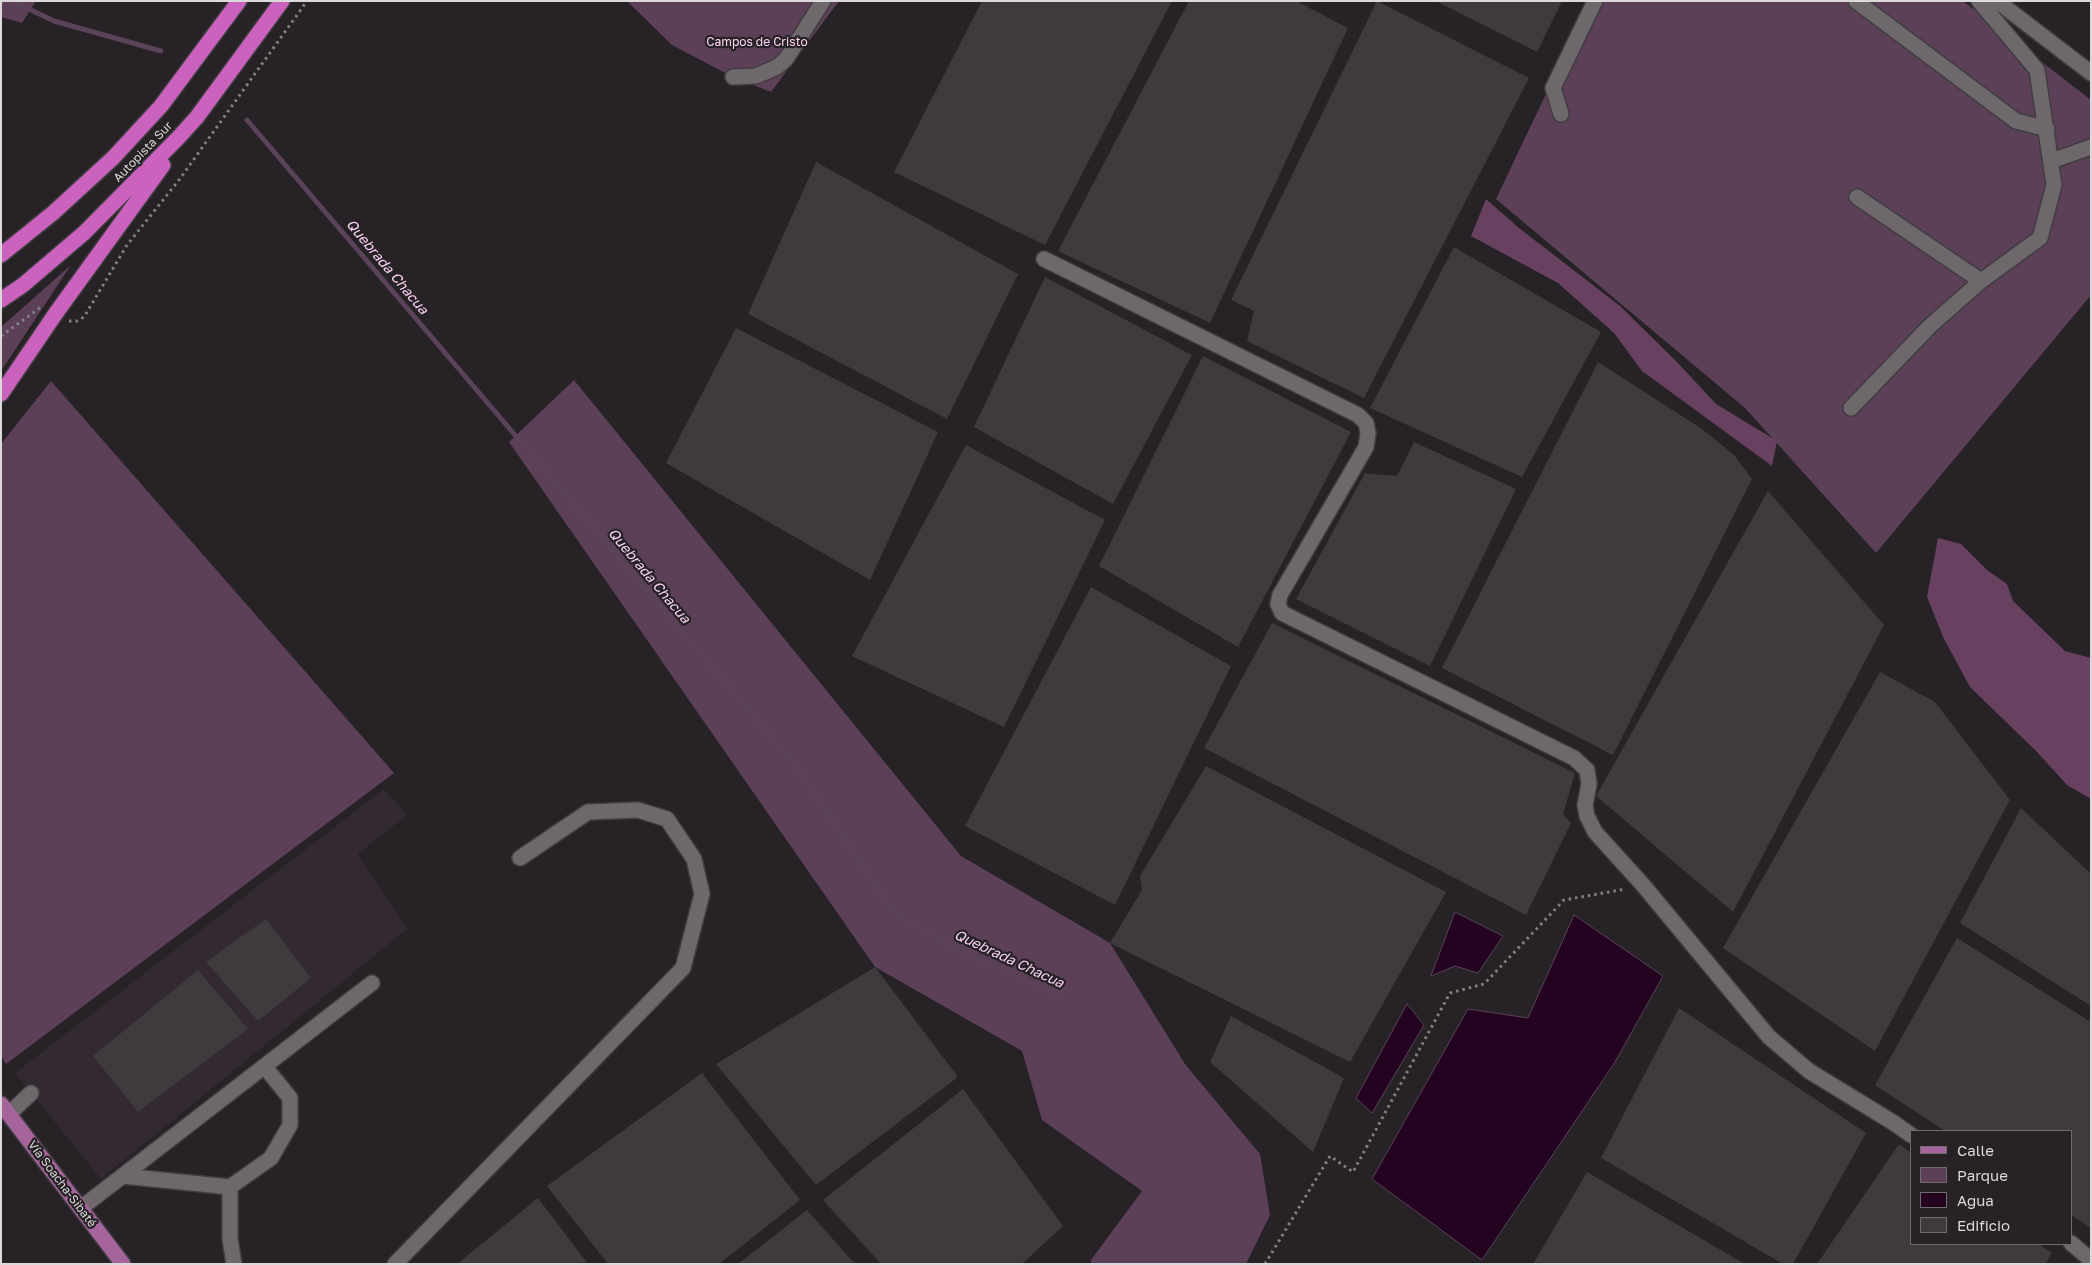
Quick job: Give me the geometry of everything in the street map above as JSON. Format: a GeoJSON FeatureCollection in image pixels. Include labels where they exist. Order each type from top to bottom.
{"type":"FeatureCollection","features":[{"type":"Feature","properties":{"kind":"highway","name":"Autopista Sur"},"geometry":{"type":"LineString","coordinates":[[1,255],[54,214],[113,158],[161,106],[239,1]]}},
{"type":"Feature","properties":{"kind":"highway","name":"Autopista Sur"},"geometry":{"type":"LineString","coordinates":[[1,300],[23,285],[84,232],[180,137],[197,117],[282,1]]}},
{"type":"Feature","properties":{"kind":"highway"},"geometry":{"type":"LineString","coordinates":[[1,394],[56,313],[197,117]]}},
{"type":"Feature","properties":{"kind":"main road","name":"Vía Soacha-Sibaté"},"geometry":{"type":"LineString","coordinates":[[5,1109],[123,1264]]}},
{"type":"Feature","properties":{"kind":"street"},"geometry":{"type":"LineString","coordinates":[[733,77],[756,76],[777,67],[786,59],[823,1]]}},
{"type":"Feature","properties":{"kind":"street"},"geometry":{"type":"LineString","coordinates":[[1561,114],[1552,88],[1595,1]]}},
{"type":"Feature","properties":{"kind":"street"},"geometry":{"type":"LineString","coordinates":[[1856,1],[2016,121],[2047,129]]}},
{"type":"Feature","properties":{"kind":"street"},"geometry":{"type":"LineString","coordinates":[[1851,408],[1930,326],[1981,280],[2040,238],[2054,184],[2037,70],[1979,1]]}},
{"type":"Feature","properties":{"kind":"street"},"geometry":{"type":"LineString","coordinates":[[1997,1],[2091,73]]}},
{"type":"Feature","properties":{"kind":"street"},"geometry":{"type":"LineString","coordinates":[[2051,160],[2091,147]]}},
{"type":"Feature","properties":{"kind":"street"},"geometry":{"type":"LineString","coordinates":[[1856,197],[1981,280]]}},
{"type":"Feature","properties":{"kind":"street"},"geometry":{"type":"LineString","coordinates":[[1044,259],[1358,415],[1366,423],[1368,433],[1366,447],[1280,595],[1278,604],[1282,613],[1574,758],[1587,770],[1589,784],[1586,805],[1587,816],[1595,832],[1643,886],[1769,1037],[1809,1071],[1910,1134]]}},
{"type":"Feature","properties":{"kind":"street"},"geometry":{"type":"LineString","coordinates":[[395,1264],[683,968],[702,894],[694,859],[667,819],[638,810],[588,812],[520,858]]}},
{"type":"Feature","properties":{"kind":"street"},"geometry":{"type":"LineString","coordinates":[[81,1208],[372,983]]}},
{"type":"Feature","properties":{"kind":"street"},"geometry":{"type":"LineString","coordinates":[[123,1176],[230,1187],[270,1158],[290,1125],[290,1098],[265,1067]]}},
{"type":"Feature","properties":{"kind":"street"},"geometry":{"type":"LineString","coordinates":[[5,1109],[31,1093]]}},
{"type":"Feature","properties":{"kind":"street"},"geometry":{"type":"LineString","coordinates":[[230,1187],[230,1239],[234,1264]]}},
{"type":"Feature","properties":{"kind":"street"},"geometry":{"type":"LineString","coordinates":[[2072,1244],[2091,1260]]}},
{"type":"Feature","properties":{"kind":"path"},"geometry":{"type":"LineString","coordinates":[[1265,1264],[1330,1156],[1354,1172],[1450,993],[1484,984],[1564,900],[1643,886]]}},
{"type":"Feature","properties":{"kind":"shaded area"},"geometry":{"type":"Polygon","coordinates":[[[1486,199],[1519,228],[1620,306],[1676,361],[1716,404],[1777,441],[1772,466],[1642,371],[1614,333],[1558,283],[1471,236],[1486,199]]]}},
{"type":"Feature","properties":{"kind":"shaded area"},"geometry":{"type":"Polygon","coordinates":[[[1938,538],[1961,544],[1987,570],[2007,584],[2013,601],[2065,651],[2091,658],[2091,799],[2067,785],[2036,751],[1970,687],[1943,637],[1927,597],[1938,538]]]}},
{"type":"Feature","properties":{"kind":"shaded area"},"geometry":{"type":"Polygon","coordinates":[[[384,789],[407,815],[358,854],[407,929],[101,1179],[15,1073],[384,789]]]}},
{"type":"Feature","properties":{"kind":"green space"},"geometry":{"type":"Polygon","coordinates":[[[1,1],[36,1],[22,23],[1,17],[1,1]]]}},
{"type":"Feature","properties":{"kind":"green space","name":"Campos de Cristo"},"geometry":{"type":"Polygon","coordinates":[[[627,1],[839,1],[771,92],[733,77],[672,45],[627,1]]]}},
{"type":"Feature","properties":{"kind":"green space"},"geometry":{"type":"Polygon","coordinates":[[[1590,1],[1963,1],[2091,100],[2091,295],[1876,553],[1745,408],[1496,199],[1590,1]]]}},
{"type":"Feature","properties":{"kind":"green space"},"geometry":{"type":"Polygon","coordinates":[[[71,265],[1,371],[1,327],[71,265]]]}},
{"type":"Feature","properties":{"kind":"green space"},"geometry":{"type":"Polygon","coordinates":[[[574,380],[961,856],[1110,943],[1185,1064],[1260,1154],[1270,1215],[1246,1264],[1091,1264],[1091,1260],[1142,1191],[1042,1120],[1022,1051],[875,967],[509,442],[574,380]]]}},
{"type":"Feature","properties":{"kind":"green space"},"geometry":{"type":"Polygon","coordinates":[[[51,381],[394,773],[6,1064],[1,1056],[1,444],[51,381]]]}},
{"type":"Feature","properties":{"kind":"water"},"geometry":{"type":"Polygon","coordinates":[[[1455,912],[1503,936],[1478,973],[1455,966],[1431,976],[1455,912]]]}},
{"type":"Feature","properties":{"kind":"water"},"geometry":{"type":"Polygon","coordinates":[[[1574,915],[1663,976],[1615,1062],[1482,1260],[1372,1179],[1468,1009],[1528,1018],[1574,915]]]}},
{"type":"Feature","properties":{"kind":"water"},"geometry":{"type":"Polygon","coordinates":[[[1407,1004],[1424,1025],[1372,1113],[1356,1098],[1407,1004]]]}},
{"type":"Feature","properties":{"kind":"building"},"geometry":{"type":"Polygon","coordinates":[[[982,1],[1172,1],[1045,245],[894,172],[982,1]]]}},
{"type":"Feature","properties":{"kind":"building"},"geometry":{"type":"Polygon","coordinates":[[[1189,1],[1296,1],[1348,28],[1210,323],[1058,251],[1189,1]]]}},
{"type":"Feature","properties":{"kind":"building"},"geometry":{"type":"Polygon","coordinates":[[[1377,1],[1529,78],[1364,398],[1247,341],[1254,311],[1231,300],[1377,1]]]}},
{"type":"Feature","properties":{"kind":"building"},"geometry":{"type":"Polygon","coordinates":[[[1436,1],[1562,1],[1537,52],[1436,1]]]}},
{"type":"Feature","properties":{"kind":"building"},"geometry":{"type":"Polygon","coordinates":[[[816,162],[1018,274],[947,419],[748,314],[816,162]]]}},
{"type":"Feature","properties":{"kind":"building"},"geometry":{"type":"Polygon","coordinates":[[[1454,247],[1601,332],[1522,477],[1370,408],[1454,247]]]}},
{"type":"Feature","properties":{"kind":"building"},"geometry":{"type":"Polygon","coordinates":[[[1045,277],[1192,355],[1113,504],[974,427],[1045,277]]]}},
{"type":"Feature","properties":{"kind":"building"},"geometry":{"type":"Polygon","coordinates":[[[736,328],[938,432],[870,580],[666,463],[736,328]]]}},
{"type":"Feature","properties":{"kind":"building"},"geometry":{"type":"Polygon","coordinates":[[[1203,356],[1351,432],[1238,647],[1099,566],[1203,356]]]}},
{"type":"Feature","properties":{"kind":"building"},"geometry":{"type":"Polygon","coordinates":[[[1598,362],[1702,429],[1734,455],[1752,479],[1613,755],[1442,668],[1598,362]]]}},
{"type":"Feature","properties":{"kind":"building"},"geometry":{"type":"Polygon","coordinates":[[[1414,442],[1516,489],[1430,666],[1296,599],[1365,473],[1397,476],[1414,442]]]}},
{"type":"Feature","properties":{"kind":"building"},"geometry":{"type":"Polygon","coordinates":[[[966,445],[1105,520],[1004,727],[852,656],[966,445]]]}},
{"type":"Feature","properties":{"kind":"building"},"geometry":{"type":"Polygon","coordinates":[[[1768,491],[1884,625],[1733,912],[1596,796],[1768,491]]]}},
{"type":"Feature","properties":{"kind":"building"},"geometry":{"type":"Polygon","coordinates":[[[1091,587],[1231,666],[1115,905],[965,826],[1091,587]]]}},
{"type":"Feature","properties":{"kind":"building"},"geometry":{"type":"Polygon","coordinates":[[[1272,623],[1575,773],[1563,814],[1571,823],[1526,915],[1204,748],[1272,623]]]}},
{"type":"Feature","properties":{"kind":"building"},"geometry":{"type":"Polygon","coordinates":[[[1880,672],[1935,702],[2010,800],[1875,1051],[1723,948],[1880,672]]]}},
{"type":"Feature","properties":{"kind":"building"},"geometry":{"type":"Polygon","coordinates":[[[1206,766],[1446,892],[1350,1062],[1110,943],[1142,890],[1140,876],[1206,766]]]}},
{"type":"Feature","properties":{"kind":"building"},"geometry":{"type":"Polygon","coordinates":[[[2021,808],[2091,874],[2091,1006],[1960,923],[2021,808]]]}},
{"type":"Feature","properties":{"kind":"building"},"geometry":{"type":"Polygon","coordinates":[[[266,919],[311,978],[258,1021],[206,962],[266,919]]]}},
{"type":"Feature","properties":{"kind":"building"},"geometry":{"type":"Polygon","coordinates":[[[1957,938],[2091,1022],[2091,1228],[2072,1216],[2072,1130],[1943,1130],[1875,1085],[1957,938]]]}},
{"type":"Feature","properties":{"kind":"building"},"geometry":{"type":"Polygon","coordinates":[[[875,967],[958,1077],[816,1185],[716,1064],[875,967]]]}},
{"type":"Feature","properties":{"kind":"building"},"geometry":{"type":"Polygon","coordinates":[[[198,970],[248,1029],[138,1112],[93,1056],[198,970]]]}},
{"type":"Feature","properties":{"kind":"building"},"geometry":{"type":"Polygon","coordinates":[[[1679,1008],[1866,1133],[1793,1264],[1783,1264],[1601,1158],[1679,1008]]]}},
{"type":"Feature","properties":{"kind":"building"},"geometry":{"type":"Polygon","coordinates":[[[1231,1016],[1344,1078],[1313,1152],[1210,1062],[1231,1016]]]}},
{"type":"Feature","properties":{"kind":"building"},"geometry":{"type":"Polygon","coordinates":[[[702,1073],[800,1200],[719,1264],[608,1264],[547,1186],[702,1073]]]}},
{"type":"Feature","properties":{"kind":"building"},"geometry":{"type":"Polygon","coordinates":[[[963,1089],[1063,1226],[1022,1264],[881,1264],[823,1200],[963,1089]]]}},
{"type":"Feature","properties":{"kind":"building"},"geometry":{"type":"Polygon","coordinates":[[[1899,1144],[1910,1152],[1910,1245],[2040,1245],[2052,1253],[2045,1264],[1817,1264],[1899,1144]]]}},
{"type":"Feature","properties":{"kind":"building"},"geometry":{"type":"Polygon","coordinates":[[[1587,1172],[1745,1264],[1533,1264],[1587,1172]]]}},
{"type":"Feature","properties":{"kind":"building"},"geometry":{"type":"Polygon","coordinates":[[[538,1198],[588,1264],[457,1264],[538,1198]]]}},
{"type":"Feature","properties":{"kind":"building"},"geometry":{"type":"Polygon","coordinates":[[[807,1210],[855,1264],[738,1264],[807,1210]]]}},
{"type":"Feature","properties":{"kind":"waterway","name":"Quebrada Chacua"},"geometry":{"type":"LineString","coordinates":[[12,1],[54,21],[161,51]]}},
{"type":"Feature","properties":{"kind":"waterway","name":"Quebrada Chacua"},"geometry":{"type":"LineString","coordinates":[[247,120],[794,763],[896,914],[963,953],[1065,998]]}}]}
